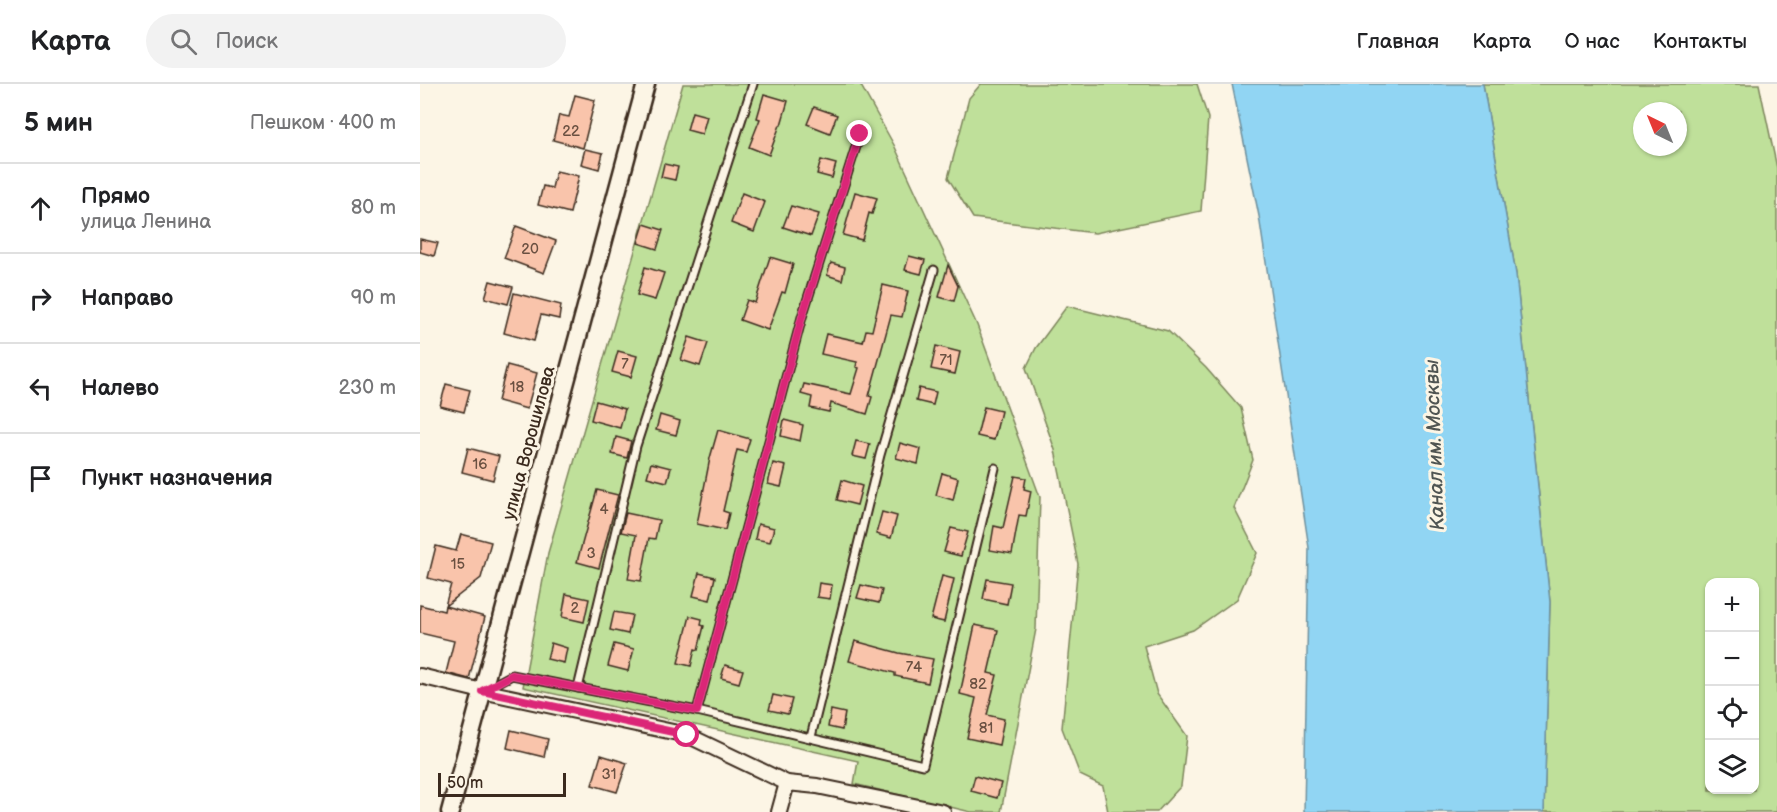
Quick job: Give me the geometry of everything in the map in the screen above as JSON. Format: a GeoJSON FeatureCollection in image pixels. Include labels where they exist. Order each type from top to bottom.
{"type":"FeatureCollection","features":[{"type":"Feature","properties":{"kind":"street","name":"улица Ворошилова"},"geometry":{"type":"LineString","coordinates":[[450,812],[646,84]]}},
{"type":"Feature","properties":{"kind":"street"},"geometry":{"type":"LineString","coordinates":[[420,676],[687,735],[787,783],[818,786],[943,812]]}},
{"type":"Feature","properties":{"kind":"street"},"geometry":{"type":"LineString","coordinates":[[779,812],[787,783]]}},
{"type":"Feature","properties":{"kind":"lane"},"geometry":{"type":"LineString","coordinates":[[578,688],[636,446],[753,84]]}},
{"type":"Feature","properties":{"kind":"lane"},"geometry":{"type":"LineString","coordinates":[[697,711],[802,317],[860,134]]}},
{"type":"Feature","properties":{"kind":"lane"},"geometry":{"type":"LineString","coordinates":[[811,737],[880,455],[934,270]]}},
{"type":"Feature","properties":{"kind":"lane"},"geometry":{"type":"LineString","coordinates":[[482,691],[512,675],[697,711],[923,765],[995,468]]}},
{"type":"Feature","properties":{"kind":"green space"},"geometry":{"type":"Polygon","coordinates":[[[683,84],[860,84],[894,145],[977,325],[1040,497],[1036,629],[1001,812],[971,812],[854,784],[858,761],[523,687],[548,553],[683,84]]]}},
{"type":"Feature","properties":{"kind":"green space"},"geometry":{"type":"Polygon","coordinates":[[[981,84],[1197,84],[1208,118],[1201,211],[1095,233],[973,218],[948,178],[969,98],[981,84]]]}},
{"type":"Feature","properties":{"kind":"green space"},"geometry":{"type":"Polygon","coordinates":[[[1483,84],[1759,84],[1777,168],[1777,812],[1544,812],[1550,602],[1516,274],[1483,84]]]}},
{"type":"Feature","properties":{"kind":"green space"},"geometry":{"type":"Polygon","coordinates":[[[1067,306],[1168,331],[1206,368],[1241,408],[1253,460],[1234,508],[1257,553],[1237,599],[1193,630],[1144,646],[1157,694],[1187,736],[1181,786],[1157,812],[1108,812],[1103,786],[1080,775],[1062,728],[1078,564],[1055,450],[1026,368],[1036,348],[1067,306]]]}},
{"type":"Feature","properties":{"kind":"water","name":"Канал им. Москвы"},"geometry":{"type":"Polygon","coordinates":[[[1232,84],[1483,84],[1516,274],[1550,602],[1544,812],[1304,812],[1309,548],[1259,216],[1232,84]]]}},
{"type":"Feature","properties":{"kind":"building"},"geometry":{"type":"Polygon","coordinates":[[[764,94],[788,101],[769,155],[749,147],[760,119],[757,118],[764,94]]]}},
{"type":"Feature","properties":{"kind":"building"},"geometry":{"type":"Polygon","coordinates":[[[575,95],[595,100],[583,148],[553,140],[559,115],[569,117],[575,95]]]}},
{"type":"Feature","properties":{"kind":"building"},"geometry":{"type":"Polygon","coordinates":[[[814,107],[837,115],[830,133],[807,124],[814,107]]]}},
{"type":"Feature","properties":{"kind":"building"},"geometry":{"type":"Polygon","coordinates":[[[692,112],[707,116],[702,134],[687,130],[692,112]]]}},
{"type":"Feature","properties":{"kind":"building"},"geometry":{"type":"Polygon","coordinates":[[[585,149],[603,153],[599,169],[581,164],[585,149]]]}},
{"type":"Feature","properties":{"kind":"building"},"geometry":{"type":"Polygon","coordinates":[[[821,160],[836,164],[832,178],[817,174],[821,160]]]}},
{"type":"Feature","properties":{"kind":"building"},"geometry":{"type":"Polygon","coordinates":[[[664,164],[678,167],[675,180],[661,177],[664,164]]]}},
{"type":"Feature","properties":{"kind":"building"},"geometry":{"type":"Polygon","coordinates":[[[556,171],[579,176],[570,213],[538,205],[543,186],[552,188],[556,171]]]}},
{"type":"Feature","properties":{"kind":"building"},"geometry":{"type":"Polygon","coordinates":[[[855,192],[877,198],[872,214],[869,213],[862,240],[843,235],[855,192]]]}},
{"type":"Feature","properties":{"kind":"building"},"geometry":{"type":"Polygon","coordinates":[[[742,193],[765,202],[754,232],[731,223],[742,193]]]}},
{"type":"Feature","properties":{"kind":"building"},"geometry":{"type":"Polygon","coordinates":[[[791,206],[819,214],[811,236],[783,227],[791,206]]]}},
{"type":"Feature","properties":{"kind":"building"},"geometry":{"type":"Polygon","coordinates":[[[644,224],[663,230],[657,249],[638,243],[644,224]]]}},
{"type":"Feature","properties":{"kind":"building"},"geometry":{"type":"Polygon","coordinates":[[[516,226],[556,241],[544,273],[504,258],[516,226]]]}},
{"type":"Feature","properties":{"kind":"building"},"geometry":{"type":"Polygon","coordinates":[[[420,239],[438,243],[434,256],[420,252],[420,239]]]}},
{"type":"Feature","properties":{"kind":"building"},"geometry":{"type":"Polygon","coordinates":[[[909,256],[925,260],[921,274],[905,270],[909,256]]]}},
{"type":"Feature","properties":{"kind":"building"},"geometry":{"type":"Polygon","coordinates":[[[770,257],[793,264],[785,293],[782,292],[768,330],[740,320],[747,300],[755,303],[770,257]]]}},
{"type":"Feature","properties":{"kind":"building"},"geometry":{"type":"Polygon","coordinates":[[[831,263],[845,267],[842,280],[827,275],[831,263]]]}},
{"type":"Feature","properties":{"kind":"building"},"geometry":{"type":"Polygon","coordinates":[[[948,265],[958,286],[954,301],[939,297],[948,265]]]}},
{"type":"Feature","properties":{"kind":"building"},"geometry":{"type":"Polygon","coordinates":[[[645,267],[664,273],[655,300],[637,295],[645,267]]]}},
{"type":"Feature","properties":{"kind":"building"},"geometry":{"type":"Polygon","coordinates":[[[490,281],[513,287],[508,304],[485,298],[490,281]]]}},
{"type":"Feature","properties":{"kind":"building"},"geometry":{"type":"Polygon","coordinates":[[[883,285],[908,291],[902,317],[891,315],[869,396],[872,397],[867,414],[831,403],[829,412],[810,408],[812,397],[801,394],[804,384],[851,394],[859,368],[856,367],[857,362],[821,354],[826,334],[863,342],[866,330],[872,331],[883,285]]]}},
{"type":"Feature","properties":{"kind":"building"},"geometry":{"type":"Polygon","coordinates":[[[514,293],[561,305],[559,319],[541,315],[534,341],[504,333],[514,293]]]}},
{"type":"Feature","properties":{"kind":"building"},"geometry":{"type":"Polygon","coordinates":[[[689,337],[708,343],[700,366],[681,360],[689,337]]]}},
{"type":"Feature","properties":{"kind":"building"},"geometry":{"type":"Polygon","coordinates":[[[936,346],[960,352],[955,374],[931,369],[936,346]]]}},
{"type":"Feature","properties":{"kind":"building"},"geometry":{"type":"Polygon","coordinates":[[[618,351],[637,356],[631,377],[612,372],[618,351]]]}},
{"type":"Feature","properties":{"kind":"building"},"geometry":{"type":"Polygon","coordinates":[[[507,365],[537,373],[527,409],[498,401],[507,365]]]}},
{"type":"Feature","properties":{"kind":"building"},"geometry":{"type":"Polygon","coordinates":[[[446,384],[470,390],[464,412],[440,406],[446,384]]]}},
{"type":"Feature","properties":{"kind":"building"},"geometry":{"type":"Polygon","coordinates":[[[919,388],[936,392],[933,405],[916,401],[919,388]]]}},
{"type":"Feature","properties":{"kind":"building"},"geometry":{"type":"Polygon","coordinates":[[[596,401],[625,409],[620,428],[591,420],[596,401]]]}},
{"type":"Feature","properties":{"kind":"building"},"geometry":{"type":"Polygon","coordinates":[[[984,407],[1001,411],[994,440],[977,436],[984,407]]]}},
{"type":"Feature","properties":{"kind":"building"},"geometry":{"type":"Polygon","coordinates":[[[660,415],[680,421],[676,435],[656,430],[660,415]]]}},
{"type":"Feature","properties":{"kind":"building"},"geometry":{"type":"Polygon","coordinates":[[[784,420],[803,425],[800,441],[781,436],[784,420]]]}},
{"type":"Feature","properties":{"kind":"building"},"geometry":{"type":"Polygon","coordinates":[[[718,430],[750,439],[746,452],[737,450],[723,511],[729,513],[725,530],[697,524],[718,430]]]}},
{"type":"Feature","properties":{"kind":"building"},"geometry":{"type":"Polygon","coordinates":[[[616,437],[631,441],[627,458],[612,454],[616,437]]]}},
{"type":"Feature","properties":{"kind":"building"},"geometry":{"type":"Polygon","coordinates":[[[856,441],[870,444],[866,459],[852,456],[856,441]]]}},
{"type":"Feature","properties":{"kind":"building"},"geometry":{"type":"Polygon","coordinates":[[[900,443],[921,449],[918,464],[896,458],[900,443]]]}},
{"type":"Feature","properties":{"kind":"building"},"geometry":{"type":"Polygon","coordinates":[[[468,448],[499,456],[493,480],[462,472],[468,448]]]}},
{"type":"Feature","properties":{"kind":"building"},"geometry":{"type":"Polygon","coordinates":[[[651,463],[671,468],[667,482],[647,477],[651,463]]]}},
{"type":"Feature","properties":{"kind":"building"},"geometry":{"type":"Polygon","coordinates":[[[773,463],[786,466],[781,487],[768,484],[773,463]]]}},
{"type":"Feature","properties":{"kind":"building"},"geometry":{"type":"Polygon","coordinates":[[[942,473],[958,478],[953,500],[936,495],[942,473]]]}},
{"type":"Feature","properties":{"kind":"building"},"geometry":{"type":"Polygon","coordinates":[[[1015,476],[1026,478],[1024,489],[1031,491],[1026,516],[1019,515],[1012,554],[990,550],[994,526],[1003,528],[1015,476]]]}},
{"type":"Feature","properties":{"kind":"building"},"geometry":{"type":"Polygon","coordinates":[[[842,480],[862,486],[857,505],[837,500],[842,480]]]}},
{"type":"Feature","properties":{"kind":"building"},"geometry":{"type":"Polygon","coordinates":[[[597,490],[618,495],[599,568],[577,562],[597,490]]]}},
{"type":"Feature","properties":{"kind":"building"},"geometry":{"type":"Polygon","coordinates":[[[882,512],[897,516],[891,538],[876,534],[882,512]]]}},
{"type":"Feature","properties":{"kind":"building"},"geometry":{"type":"Polygon","coordinates":[[[626,513],[659,520],[655,539],[649,538],[641,581],[628,579],[636,535],[621,532],[626,513]]]}},
{"type":"Feature","properties":{"kind":"building"},"geometry":{"type":"Polygon","coordinates":[[[758,524],[774,528],[770,542],[755,539],[758,524]]]}},
{"type":"Feature","properties":{"kind":"building"},"geometry":{"type":"Polygon","coordinates":[[[951,528],[968,532],[961,556],[944,552],[951,528]]]}},
{"type":"Feature","properties":{"kind":"building"},"geometry":{"type":"Polygon","coordinates":[[[461,534],[491,542],[481,578],[445,606],[451,584],[428,578],[436,546],[456,551],[461,534]]]}},
{"type":"Feature","properties":{"kind":"building"},"geometry":{"type":"Polygon","coordinates":[[[699,573],[715,577],[710,600],[693,596],[699,573]]]}},
{"type":"Feature","properties":{"kind":"building"},"geometry":{"type":"Polygon","coordinates":[[[942,576],[954,579],[944,622],[931,619],[942,576]]]}},
{"type":"Feature","properties":{"kind":"building"},"geometry":{"type":"Polygon","coordinates":[[[987,579],[1011,583],[1007,604],[983,599],[987,579]]]}},
{"type":"Feature","properties":{"kind":"building"},"geometry":{"type":"Polygon","coordinates":[[[819,583],[832,585],[830,599],[817,597],[819,583]]]}},
{"type":"Feature","properties":{"kind":"building"},"geometry":{"type":"Polygon","coordinates":[[[861,585],[882,590],[879,603],[857,598],[861,585]]]}},
{"type":"Feature","properties":{"kind":"building"},"geometry":{"type":"Polygon","coordinates":[[[566,594],[589,599],[584,622],[562,617],[566,594]]]}},
{"type":"Feature","properties":{"kind":"building"},"geometry":{"type":"Polygon","coordinates":[[[420,605],[444,611],[445,606],[485,617],[469,679],[446,673],[454,641],[420,633],[420,605]]]}},
{"type":"Feature","properties":{"kind":"building"},"geometry":{"type":"Polygon","coordinates":[[[614,612],[632,615],[628,634],[610,630],[614,612]]]}},
{"type":"Feature","properties":{"kind":"building"},"geometry":{"type":"Polygon","coordinates":[[[690,616],[702,619],[701,625],[704,626],[691,666],[678,663],[690,616]]]}},
{"type":"Feature","properties":{"kind":"building"},"geometry":{"type":"Polygon","coordinates":[[[975,625],[998,630],[988,673],[997,675],[987,715],[1004,719],[999,745],[967,738],[976,698],[960,694],[975,625]]]}},
{"type":"Feature","properties":{"kind":"building"},"geometry":{"type":"Polygon","coordinates":[[[855,641],[933,659],[928,683],[895,676],[895,673],[849,661],[855,641]]]}},
{"type":"Feature","properties":{"kind":"building"},"geometry":{"type":"Polygon","coordinates":[[[551,643],[567,648],[564,663],[547,659],[551,643]]]}},
{"type":"Feature","properties":{"kind":"building"},"geometry":{"type":"Polygon","coordinates":[[[614,644],[634,649],[628,671],[608,666],[614,644]]]}},
{"type":"Feature","properties":{"kind":"building"},"geometry":{"type":"Polygon","coordinates":[[[725,665],[743,670],[739,683],[721,678],[725,665]]]}},
{"type":"Feature","properties":{"kind":"building"},"geometry":{"type":"Polygon","coordinates":[[[773,695],[792,699],[788,714],[769,710],[773,695]]]}},
{"type":"Feature","properties":{"kind":"building"},"geometry":{"type":"Polygon","coordinates":[[[831,710],[845,713],[842,730],[828,727],[831,710]]]}},
{"type":"Feature","properties":{"kind":"building"},"geometry":{"type":"Polygon","coordinates":[[[511,730],[548,739],[544,757],[507,748],[511,730]]]}},
{"type":"Feature","properties":{"kind":"building"},"geometry":{"type":"Polygon","coordinates":[[[601,755],[627,763],[617,792],[592,785],[601,755]]]}},
{"type":"Feature","properties":{"kind":"building"},"geometry":{"type":"Polygon","coordinates":[[[975,776],[1001,783],[997,798],[971,791],[975,776]]]}},
{"type":"Feature","properties":{"kind":"route"},"geometry":{"type":"LineString","coordinates":[[687,735],[482,691],[512,675],[697,711],[802,317],[860,134]]}}]}
